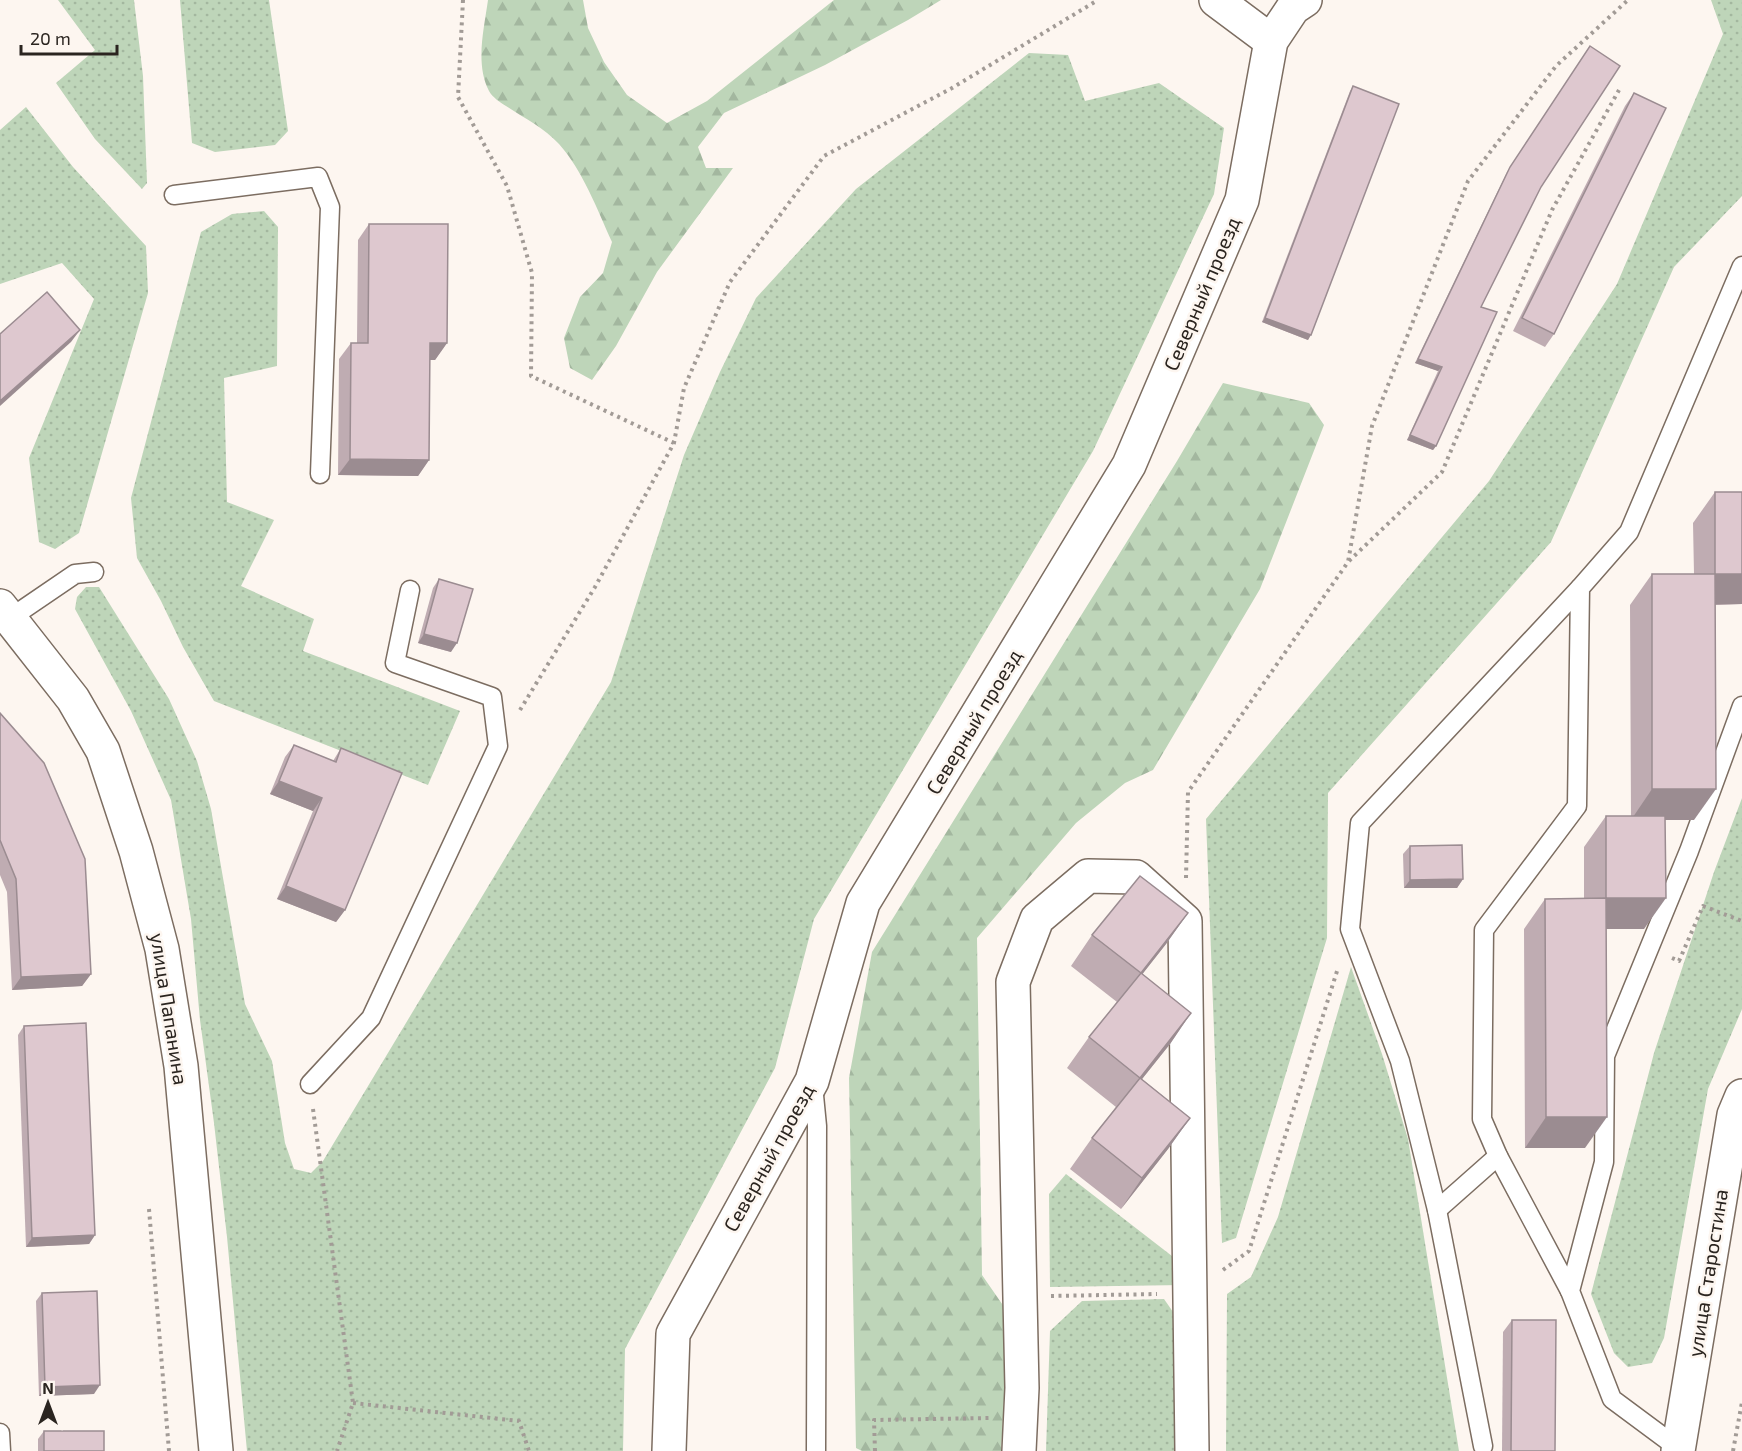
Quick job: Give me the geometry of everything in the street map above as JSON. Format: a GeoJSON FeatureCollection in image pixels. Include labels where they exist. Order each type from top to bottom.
{"type":"FeatureCollection","features":[{"type":"Feature","properties":{"kind":"street"},"geometry":{"type":"LineString","coordinates":[[1216,0],[1271,41]]}},
{"type":"Feature","properties":{"kind":"street","name":"Северный проезд"},"geometry":{"type":"LineString","coordinates":[[669,1451],[673,1334],[812,1081],[863,903],[1129,465],[1242,200],[1271,41],[1293,8],[1305,0]]}},
{"type":"Feature","properties":{"kind":"street","name":"улица Папанина"},"geometry":{"type":"LineString","coordinates":[[3,616],[73,699],[103,751],[136,851],[162,949],[181,1066],[216,1451]]}},
{"type":"Feature","properties":{"kind":"street"},"geometry":{"type":"LineString","coordinates":[[1019,1451],[1022,1388],[1013,982],[1037,919],[1088,876],[1136,877],[1185,921],[1192,1451]]}},
{"type":"Feature","properties":{"kind":"street","name":"улица Старостина"},"geometry":{"type":"LineString","coordinates":[[1678,1449],[1734,1115],[1742,1096]]}},
{"type":"Feature","properties":{"kind":"lane"},"geometry":{"type":"LineString","coordinates":[[174,195],[318,177],[330,207],[320,474]]}},
{"type":"Feature","properties":{"kind":"lane"},"geometry":{"type":"LineString","coordinates":[[1483,1446],[1437,1210],[1400,1061],[1350,929],[1360,823],[1580,588],[1629,532],[1742,266]]}},
{"type":"Feature","properties":{"kind":"lane"},"geometry":{"type":"LineString","coordinates":[[3,616],[75,574],[94,572]]}},
{"type":"Feature","properties":{"kind":"lane"},"geometry":{"type":"LineString","coordinates":[[1580,588],[1577,806],[1484,930],[1482,1119],[1498,1156],[1570,1291],[1612,1399],[1678,1449]]}},
{"type":"Feature","properties":{"kind":"lane"},"geometry":{"type":"LineString","coordinates":[[310,1084],[371,1018],[498,746],[492,697],[395,663],[410,590]]}},
{"type":"Feature","properties":{"kind":"lane"},"geometry":{"type":"LineString","coordinates":[[1570,1291],[1605,1162],[1605,1056],[1689,851],[1742,706]]}},
{"type":"Feature","properties":{"kind":"lane"},"geometry":{"type":"LineString","coordinates":[[812,1081],[817,1126],[816,1451]]}},
{"type":"Feature","properties":{"kind":"lane"},"geometry":{"type":"LineString","coordinates":[[1437,1210],[1498,1156]]}},
{"type":"Feature","properties":{"kind":"lane"},"geometry":{"type":"LineString","coordinates":[[0,1433],[1,1451]]}},
{"type":"Feature","properties":{"kind":"path"},"geometry":{"type":"LineString","coordinates":[[463,0],[458,97],[507,186],[532,273],[531,376],[674,443]]}},
{"type":"Feature","properties":{"kind":"path"},"geometry":{"type":"LineString","coordinates":[[498,746],[595,587],[674,443],[684,388],[730,282],[824,156],[952,88],[1098,0]]}},
{"type":"Feature","properties":{"kind":"path"},"geometry":{"type":"LineString","coordinates":[[1348,562],[1372,426],[1468,181],[1556,66],[1628,0]]}},
{"type":"Feature","properties":{"kind":"path"},"geometry":{"type":"LineString","coordinates":[[1185,921],[1188,792],[1348,562],[1442,472],[1552,210],[1619,90]]}},
{"type":"Feature","properties":{"kind":"path"},"geometry":{"type":"LineString","coordinates":[[1649,948],[1679,961],[1703,906],[1742,921]]}},
{"type":"Feature","properties":{"kind":"path"},"geometry":{"type":"LineString","coordinates":[[1020,1297],[1190,1294],[1248,1251],[1350,929]]}},
{"type":"Feature","properties":{"kind":"path"},"geometry":{"type":"LineString","coordinates":[[310,1084],[353,1403],[337,1451]]}},
{"type":"Feature","properties":{"kind":"path"},"geometry":{"type":"LineString","coordinates":[[149,1209],[169,1451]]}},
{"type":"Feature","properties":{"kind":"path"},"geometry":{"type":"LineString","coordinates":[[1733,1451],[1742,1402]]}},
{"type":"Feature","properties":{"kind":"path"},"geometry":{"type":"LineString","coordinates":[[353,1403],[519,1421],[529,1451]]}},
{"type":"Feature","properties":{"kind":"path"},"geometry":{"type":"LineString","coordinates":[[875,1451],[874,1420],[1020,1418]]}},
{"type":"Feature","properties":{"kind":"green space"},"geometry":{"type":"Polygon","coordinates":[[[58,0],[134,0],[143,76],[147,183],[142,189],[95,139],[56,83],[95,50],[58,0]]]}},
{"type":"Feature","properties":{"kind":"green space"},"geometry":{"type":"Polygon","coordinates":[[[180,0],[269,0],[288,131],[275,145],[215,152],[192,143],[180,0]]]}},
{"type":"Feature","properties":{"kind":"green space"},"geometry":{"type":"Polygon","coordinates":[[[488,0],[583,0],[588,28],[604,62],[627,95],[667,123],[707,101],[834,0],[941,0],[825,65],[724,113],[698,147],[706,168],[733,168],[657,272],[616,346],[592,380],[570,368],[564,338],[580,297],[603,273],[612,242],[582,178],[568,155],[553,138],[499,102],[489,91],[481,58],[488,0]]]}},
{"type":"Feature","properties":{"kind":"green space"},"geometry":{"type":"Polygon","coordinates":[[[1711,0],[1742,0],[1742,196],[1674,267],[1551,542],[1328,793],[1327,938],[1236,1238],[1222,1243],[1206,819],[1489,481],[1617,284],[1723,34],[1711,0]]]}},
{"type":"Feature","properties":{"kind":"green space"},"geometry":{"type":"Polygon","coordinates":[[[1029,53],[1068,55],[1085,101],[1159,83],[1224,128],[1214,194],[1093,451],[814,919],[775,1068],[625,1349],[623,1451],[247,1451],[227,1237],[200,1020],[191,919],[171,800],[131,711],[75,609],[77,597],[86,587],[99,587],[169,699],[197,761],[211,809],[245,1004],[272,1061],[285,1143],[294,1169],[311,1173],[323,1161],[611,682],[684,455],[720,372],[756,298],[856,189],[1029,53]]]}},
{"type":"Feature","properties":{"kind":"green space"},"geometry":{"type":"Polygon","coordinates":[[[26,107],[73,167],[146,246],[148,293],[79,533],[55,549],[39,542],[29,458],[94,299],[62,263],[0,284],[0,130],[26,107]]]}},
{"type":"Feature","properties":{"kind":"green space"},"geometry":{"type":"Polygon","coordinates":[[[264,211],[278,227],[277,366],[224,378],[227,502],[274,520],[241,586],[314,619],[303,651],[460,711],[428,785],[214,701],[137,558],[131,498],[201,232],[232,214],[264,211]]]}},
{"type":"Feature","properties":{"kind":"green space"},"geometry":{"type":"Polygon","coordinates":[[[1223,383],[1309,403],[1324,425],[1260,589],[1153,770],[1125,783],[1076,823],[977,938],[982,1275],[1009,1314],[1001,1451],[862,1451],[856,1448],[849,1078],[872,952],[1177,461],[1223,383]]]}},
{"type":"Feature","properties":{"kind":"green space"},"geometry":{"type":"Polygon","coordinates":[[[1742,798],[1742,1009],[1708,1089],[1664,1338],[1652,1363],[1628,1367],[1614,1353],[1591,1294],[1654,1053],[1714,872],[1742,798]]]}},
{"type":"Feature","properties":{"kind":"green space"},"geometry":{"type":"Polygon","coordinates":[[[1351,967],[1382,1054],[1408,1139],[1459,1451],[1226,1451],[1227,1294],[1251,1277],[1278,1217],[1351,967]]]}},
{"type":"Feature","properties":{"kind":"green space"},"geometry":{"type":"Polygon","coordinates":[[[1066,1174],[1181,1263],[1183,1285],[1050,1287],[1049,1194],[1066,1174]]]}},
{"type":"Feature","properties":{"kind":"green space"},"geometry":{"type":"Polygon","coordinates":[[[1164,1299],[1180,1322],[1185,1451],[1046,1451],[1050,1331],[1082,1301],[1164,1299]]]}},
{"type":"Feature","properties":{"kind":"building"},"geometry":{"type":"Polygon","coordinates":[[[1590,46],[1620,66],[1541,187],[1481,307],[1497,312],[1436,446],[1410,435],[1442,367],[1418,359],[1510,167],[1590,46]]]}},
{"type":"Feature","properties":{"kind":"building"},"geometry":{"type":"Polygon","coordinates":[[[1353,86],[1399,104],[1311,335],[1265,318],[1353,86]]]}},
{"type":"Feature","properties":{"kind":"building"},"geometry":{"type":"Polygon","coordinates":[[[1634,93],[1666,108],[1554,334],[1522,318],[1634,93]]]}},
{"type":"Feature","properties":{"kind":"building"},"geometry":{"type":"Polygon","coordinates":[[[369,224],[448,224],[447,343],[430,343],[429,460],[350,459],[351,343],[368,343],[369,224]]]}},
{"type":"Feature","properties":{"kind":"building"},"geometry":{"type":"Polygon","coordinates":[[[47,292],[80,330],[0,401],[0,334],[47,292]]]}},
{"type":"Feature","properties":{"kind":"building"},"geometry":{"type":"Polygon","coordinates":[[[1715,492],[1742,492],[1742,574],[1715,574],[1715,492]]]}},
{"type":"Feature","properties":{"kind":"building"},"geometry":{"type":"Polygon","coordinates":[[[1652,574],[1715,574],[1716,789],[1652,789],[1652,574]]]}},
{"type":"Feature","properties":{"kind":"building"},"geometry":{"type":"Polygon","coordinates":[[[439,579],[473,589],[457,643],[424,634],[439,579]]]}},
{"type":"Feature","properties":{"kind":"building"},"geometry":{"type":"Polygon","coordinates":[[[0,713],[44,763],[85,859],[91,974],[21,977],[16,879],[0,840],[0,713]]]}},
{"type":"Feature","properties":{"kind":"building"},"geometry":{"type":"Polygon","coordinates":[[[294,745],[336,762],[341,748],[402,773],[345,910],[286,886],[322,798],[279,781],[294,745]]]}},
{"type":"Feature","properties":{"kind":"building"},"geometry":{"type":"Polygon","coordinates":[[[1606,816],[1665,816],[1666,898],[1606,898],[1606,816]]]}},
{"type":"Feature","properties":{"kind":"building"},"geometry":{"type":"Polygon","coordinates":[[[1462,845],[1463,879],[1410,880],[1410,846],[1462,845]]]}},
{"type":"Feature","properties":{"kind":"building"},"geometry":{"type":"Polygon","coordinates":[[[1140,876],[1188,913],[1141,973],[1092,935],[1140,876]]]}},
{"type":"Feature","properties":{"kind":"building"},"geometry":{"type":"Polygon","coordinates":[[[1606,898],[1607,1117],[1546,1117],[1545,899],[1606,898]]]}},
{"type":"Feature","properties":{"kind":"building"},"geometry":{"type":"Polygon","coordinates":[[[1141,973],[1191,1013],[1140,1078],[1089,1037],[1141,973]]]}},
{"type":"Feature","properties":{"kind":"building"},"geometry":{"type":"Polygon","coordinates":[[[86,1023],[95,1235],[32,1238],[24,1026],[86,1023]]]}},
{"type":"Feature","properties":{"kind":"building"},"geometry":{"type":"Polygon","coordinates":[[[1140,1078],[1190,1118],[1142,1178],[1092,1138],[1140,1078]]]}},
{"type":"Feature","properties":{"kind":"building"},"geometry":{"type":"Polygon","coordinates":[[[97,1291],[100,1385],[45,1387],[42,1293],[97,1291]]]}},
{"type":"Feature","properties":{"kind":"building"},"geometry":{"type":"Polygon","coordinates":[[[1512,1320],[1556,1320],[1555,1451],[1511,1451],[1512,1320]]]}},
{"type":"Feature","properties":{"kind":"building"},"geometry":{"type":"Polygon","coordinates":[[[44,1431],[104,1431],[104,1451],[44,1451],[44,1431]]]}}]}
